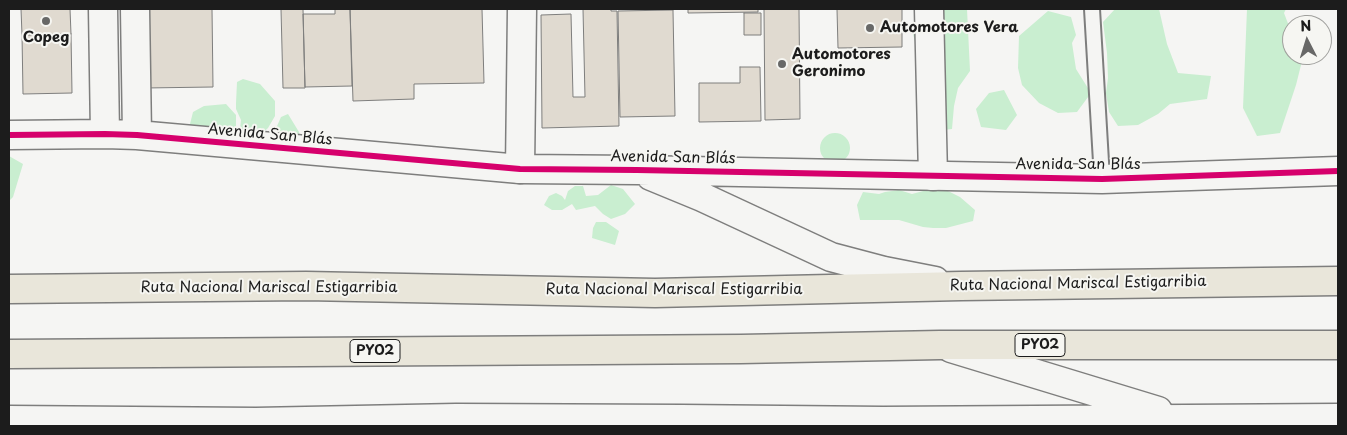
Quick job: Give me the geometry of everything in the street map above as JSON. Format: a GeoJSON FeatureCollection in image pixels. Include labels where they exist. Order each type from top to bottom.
{"type":"FeatureCollection","features":[{"type":"Feature","properties":{"kind":"highway","name":"Ruta Nacional Mariscal Estigarribia"},"geometry":{"type":"LineString","coordinates":[[9,289],[306,286],[655,293],[961,286],[1338,281]]}},
{"type":"Feature","properties":{"kind":"highway","name":"PY02"},"geometry":{"type":"LineString","coordinates":[[9,354],[741,349],[940,345],[1338,345]]}},
{"type":"Feature","properties":{"kind":"street"},"geometry":{"type":"LineString","coordinates":[[103,9],[105,134]]}},
{"type":"Feature","properties":{"kind":"street"},"geometry":{"type":"LineString","coordinates":[[135,9],[137,136]]}},
{"type":"Feature","properties":{"kind":"street"},"geometry":{"type":"LineString","coordinates":[[520,169],[522,9]]}},
{"type":"Feature","properties":{"kind":"street"},"geometry":{"type":"LineString","coordinates":[[929,9],[933,176]]}},
{"type":"Feature","properties":{"kind":"street","name":"Avenida San Blás"},"geometry":{"type":"LineString","coordinates":[[9,135],[105,134],[137,136],[520,169],[1102,179],[1338,171]]}},
{"type":"Feature","properties":{"kind":"street"},"geometry":{"type":"LineString","coordinates":[[637,170],[702,197],[831,257],[884,271],[961,286]]}},
{"type":"Feature","properties":{"kind":"street"},"geometry":{"type":"LineString","coordinates":[[940,345],[1185,419]]}},
{"type":"Feature","properties":{"kind":"street"},"geometry":{"type":"LineString","coordinates":[[9,420],[268,424],[456,418],[945,424],[1338,418]]}},
{"type":"Feature","properties":{"kind":"lane"},"geometry":{"type":"LineString","coordinates":[[1092,9],[1102,179]]}},
{"type":"Feature","properties":{"kind":"green space"},"geometry":{"type":"Polygon","coordinates":[[[934,9],[967,9],[970,71],[958,88],[952,129],[925,132],[923,73],[912,30],[922,12],[934,9]]]}},
{"type":"Feature","properties":{"kind":"green space"},"geometry":{"type":"Polygon","coordinates":[[[1115,9],[1159,9],[1167,44],[1178,73],[1211,76],[1207,99],[1170,104],[1158,114],[1138,125],[1118,126],[1109,112],[1106,93],[1108,78],[1107,53],[1103,22],[1115,9]]]}},
{"type":"Feature","properties":{"kind":"green space"},"geometry":{"type":"Polygon","coordinates":[[[1247,9],[1286,9],[1285,15],[1282,15],[1282,65],[1301,65],[1280,133],[1257,136],[1243,108],[1247,9]]]}},
{"type":"Feature","properties":{"kind":"green space"},"geometry":{"type":"Polygon","coordinates":[[[1048,11],[1071,17],[1076,35],[1072,43],[1076,69],[1091,93],[1077,112],[1058,113],[1039,103],[1022,85],[1018,68],[1019,36],[1048,11]]]}},
{"type":"Feature","properties":{"kind":"green space"},"geometry":{"type":"Polygon","coordinates":[[[243,79],[260,84],[275,101],[275,116],[268,128],[257,138],[249,136],[240,129],[241,120],[236,109],[237,82],[243,79]]]}},
{"type":"Feature","properties":{"kind":"green space"},"geometry":{"type":"Polygon","coordinates":[[[1004,90],[1017,115],[1006,130],[981,127],[976,109],[989,93],[1004,90]]]}},
{"type":"Feature","properties":{"kind":"green space"},"geometry":{"type":"Polygon","coordinates":[[[226,104],[236,115],[236,127],[226,139],[204,156],[192,149],[188,139],[193,112],[204,106],[226,104]]]}},
{"type":"Feature","properties":{"kind":"green space"},"geometry":{"type":"Polygon","coordinates":[[[288,114],[299,132],[302,154],[282,162],[272,154],[266,142],[274,133],[281,117],[288,114]]]}},
{"type":"Feature","properties":{"kind":"green space"},"geometry":{"type":"Polygon","coordinates":[[[835,133],[846,137],[850,148],[846,159],[835,163],[824,159],[820,148],[824,137],[835,133]]]}},
{"type":"Feature","properties":{"kind":"green space"},"geometry":{"type":"Polygon","coordinates":[[[9,156],[23,164],[13,197],[9,201],[9,156]]]}},
{"type":"Feature","properties":{"kind":"green space"},"geometry":{"type":"Polygon","coordinates":[[[611,185],[623,189],[635,204],[625,214],[611,219],[595,206],[576,210],[572,204],[562,210],[552,210],[544,205],[549,196],[556,193],[565,200],[568,191],[575,186],[583,186],[586,196],[598,195],[611,185]]]}},
{"type":"Feature","properties":{"kind":"green space"},"geometry":{"type":"Polygon","coordinates":[[[899,190],[912,194],[927,190],[946,190],[960,197],[975,210],[973,221],[946,228],[933,228],[899,220],[860,220],[857,205],[863,192],[879,194],[899,190]]]}},
{"type":"Feature","properties":{"kind":"green space"},"geometry":{"type":"Polygon","coordinates":[[[596,222],[606,222],[619,231],[615,245],[592,238],[596,222]]]}},
{"type":"Feature","properties":{"kind":"building","name":"Copeg"},"geometry":{"type":"Polygon","coordinates":[[[21,9],[70,9],[71,34],[22,35],[21,9]]]}},
{"type":"Feature","properties":{"kind":"building"},"geometry":{"type":"Polygon","coordinates":[[[144,9],[212,9],[213,87],[145,88],[144,9]]]}},
{"type":"Feature","properties":{"kind":"building"},"geometry":{"type":"Polygon","coordinates":[[[281,9],[303,9],[305,88],[283,88],[281,9]]]}},
{"type":"Feature","properties":{"kind":"building"},"geometry":{"type":"Polygon","coordinates":[[[335,9],[350,9],[352,86],[305,87],[303,14],[335,14],[335,9]]]}},
{"type":"Feature","properties":{"kind":"building"},"geometry":{"type":"Polygon","coordinates":[[[350,9],[482,9],[484,83],[414,84],[414,99],[353,101],[350,9]]]}},
{"type":"Feature","properties":{"kind":"building"},"geometry":{"type":"Polygon","coordinates":[[[583,9],[611,9],[611,11],[617,11],[619,126],[542,128],[541,15],[571,14],[573,97],[585,97],[583,9]]]}},
{"type":"Feature","properties":{"kind":"building"},"geometry":{"type":"Polygon","coordinates":[[[688,9],[758,9],[758,12],[688,13],[688,9]]]}},
{"type":"Feature","properties":{"kind":"building","name":"Automotores Geronimo"},"geometry":{"type":"Polygon","coordinates":[[[764,9],[799,9],[800,119],[765,120],[764,9]]]}},
{"type":"Feature","properties":{"kind":"building","name":"Automotores Vera"},"geometry":{"type":"Polygon","coordinates":[[[837,9],[902,9],[902,47],[838,48],[837,9]]]}},
{"type":"Feature","properties":{"kind":"building"},"geometry":{"type":"Polygon","coordinates":[[[673,10],[675,116],[620,117],[618,11],[673,10]]]}},
{"type":"Feature","properties":{"kind":"building"},"geometry":{"type":"Polygon","coordinates":[[[744,13],[761,13],[761,35],[744,35],[744,13]]]}},
{"type":"Feature","properties":{"kind":"building","name":"Copeg"},"geometry":{"type":"Polygon","coordinates":[[[71,34],[72,93],[23,94],[22,35],[71,34]]]}},
{"type":"Feature","properties":{"kind":"building"},"geometry":{"type":"Polygon","coordinates":[[[740,67],[760,67],[761,121],[699,122],[699,83],[740,83],[740,67]]]}},
{"type":"Feature","properties":{"kind":"cycle path"},"geometry":{"type":"LineString","coordinates":[[9,135],[137,135],[520,169],[1102,179],[1338,171]]}},
{"type":"Feature","properties":{"kind":"place","name":"Copeg"},"geometry":{"type":"Point","coordinates":[46,21]}},
{"type":"Feature","properties":{"kind":"place","name":"Automotores Vera"},"geometry":{"type":"Point","coordinates":[870,28]}},
{"type":"Feature","properties":{"kind":"place","name":"Automotores Geronimo"},"geometry":{"type":"Point","coordinates":[782,64]}}]}
